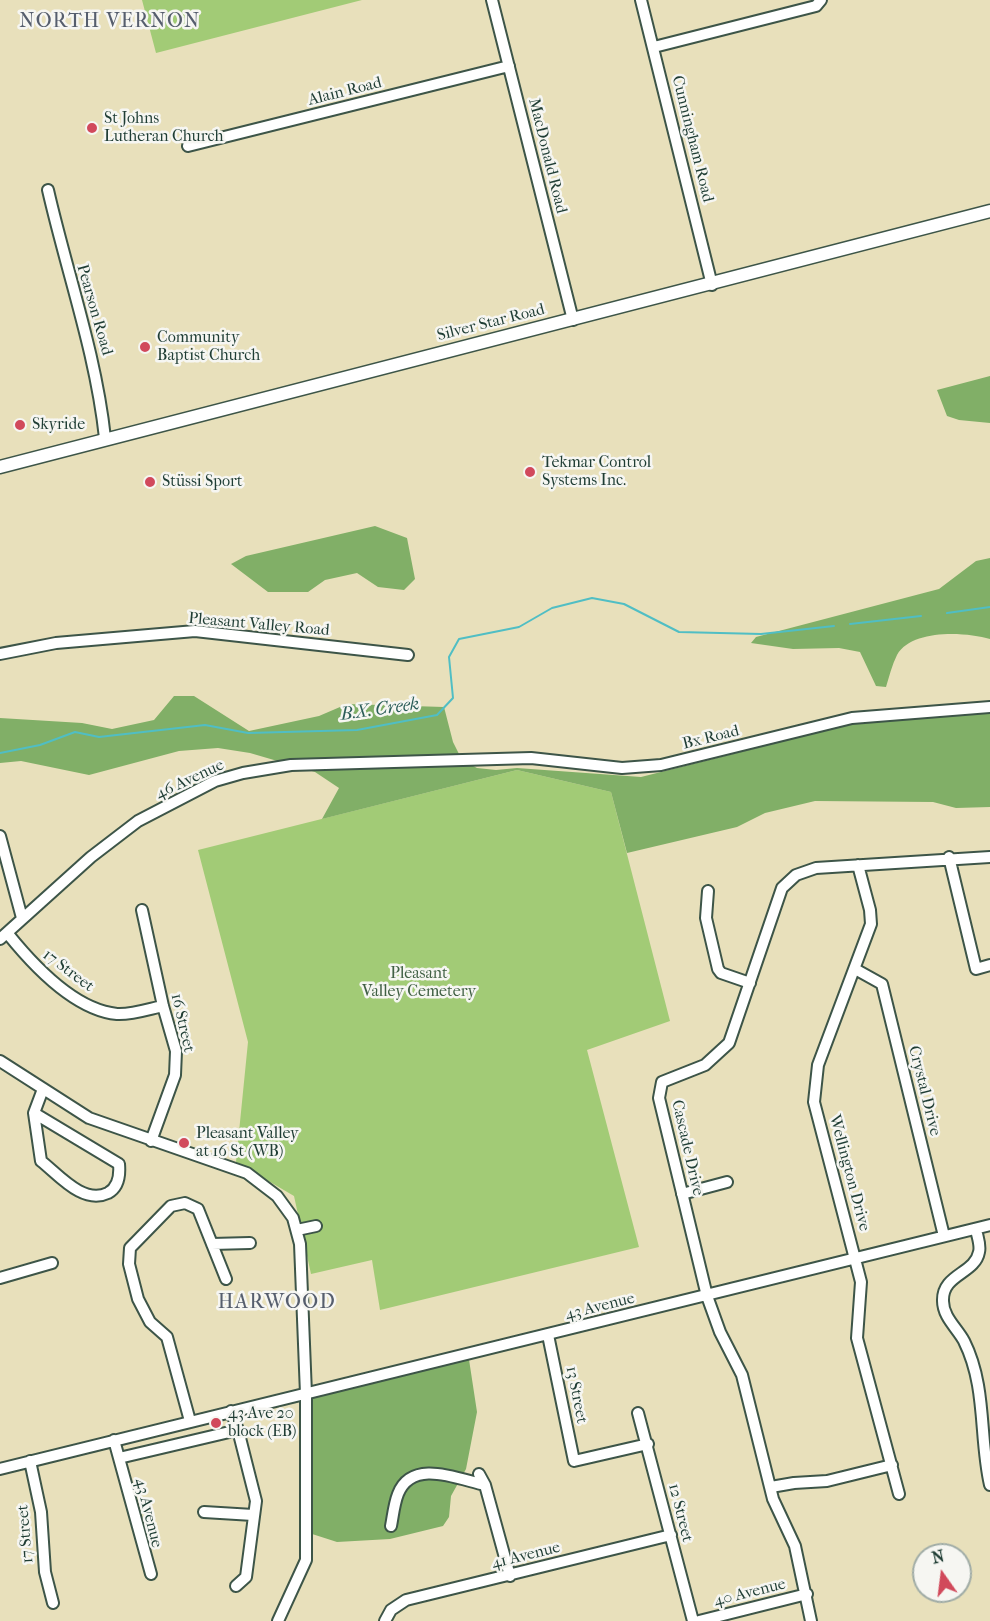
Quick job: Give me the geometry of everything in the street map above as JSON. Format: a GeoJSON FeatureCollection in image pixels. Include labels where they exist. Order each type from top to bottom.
{"type":"FeatureCollection","features":[{"type":"Feature","properties":{"kind":"main road","name":"Silver Star Road"},"geometry":{"type":"LineString","coordinates":[[0,467],[105,438],[712,285],[990,211]]}},
{"type":"Feature","properties":{"kind":"street","name":"MacDonald Road"},"geometry":{"type":"LineString","coordinates":[[492,0],[573,320]]}},
{"type":"Feature","properties":{"kind":"street","name":"Cunningham Road"},"geometry":{"type":"LineString","coordinates":[[641,0],[712,285]]}},
{"type":"Feature","properties":{"kind":"street"},"geometry":{"type":"LineString","coordinates":[[654,47],[816,6],[821,1]]}},
{"type":"Feature","properties":{"kind":"street","name":"Alain Road"},"geometry":{"type":"LineString","coordinates":[[188,146],[509,66]]}},
{"type":"Feature","properties":{"kind":"street","name":"Pearson Road"},"geometry":{"type":"LineString","coordinates":[[48,190],[96,374],[105,438]]}},
{"type":"Feature","properties":{"kind":"street","name":"Pleasant Valley Road"},"geometry":{"type":"LineString","coordinates":[[0,654],[56,643],[195,631],[408,655]]}},
{"type":"Feature","properties":{"kind":"street","name":"Bx Road"},"geometry":{"type":"LineString","coordinates":[[436,760],[531,758],[622,768],[661,765],[852,718],[990,707]]}},
{"type":"Feature","properties":{"kind":"street","name":"46 Avenue"},"geometry":{"type":"LineString","coordinates":[[4,936],[91,857],[138,821],[215,781],[243,773],[291,765],[436,760]]}},
{"type":"Feature","properties":{"kind":"street"},"geometry":{"type":"LineString","coordinates":[[0,836],[22,918]]}},
{"type":"Feature","properties":{"kind":"street"},"geometry":{"type":"LineString","coordinates":[[950,857],[976,969],[990,965]]}},
{"type":"Feature","properties":{"kind":"street","name":"Cascade Drive"},"geometry":{"type":"LineString","coordinates":[[811,1621],[807,1593],[795,1546],[771,1488],[742,1375],[720,1332],[707,1296],[659,1098],[662,1082],[705,1065],[729,1043],[782,888],[796,875],[816,868],[950,857],[990,857]]}},
{"type":"Feature","properties":{"kind":"street","name":"Wellington Drive"},"geometry":{"type":"LineString","coordinates":[[858,865],[870,910],[871,924],[818,1065],[814,1102],[861,1282],[857,1338],[899,1494]]}},
{"type":"Feature","properties":{"kind":"street"},"geometry":{"type":"LineString","coordinates":[[708,891],[706,918],[718,969],[721,973],[750,983]]}},
{"type":"Feature","properties":{"kind":"street","name":"16 Street"},"geometry":{"type":"LineString","coordinates":[[142,910],[163,1006],[176,1051],[176,1075],[151,1141]]}},
{"type":"Feature","properties":{"kind":"street","name":"17 Street"},"geometry":{"type":"LineString","coordinates":[[4,936],[33,966],[96,1010],[120,1014],[163,1006]]}},
{"type":"Feature","properties":{"kind":"street","name":"Crystal Drive"},"geometry":{"type":"LineString","coordinates":[[855,969],[882,984],[944,1236]]}},
{"type":"Feature","properties":{"kind":"street"},"geometry":{"type":"LineString","coordinates":[[1,1062],[89,1118],[247,1173],[277,1196],[293,1218],[297,1230],[306,1394],[306,1560],[278,1621]]}},
{"type":"Feature","properties":{"kind":"street"},"geometry":{"type":"LineString","coordinates":[[34,1113],[119,1164],[120,1176],[112,1191],[100,1196],[84,1195],[41,1161],[34,1113],[43,1089]]}},
{"type":"Feature","properties":{"kind":"street"},"geometry":{"type":"LineString","coordinates":[[682,1194],[727,1182]]}},
{"type":"Feature","properties":{"kind":"street"},"geometry":{"type":"LineString","coordinates":[[190,1421],[166,1337],[150,1322],[138,1299],[129,1264],[130,1248],[171,1206],[185,1203],[198,1209],[226,1279]]}},
{"type":"Feature","properties":{"kind":"street","name":"43 Avenue"},"geometry":{"type":"LineString","coordinates":[[0,1469],[990,1225]]}},
{"type":"Feature","properties":{"kind":"street"},"geometry":{"type":"LineString","coordinates":[[297,1230],[316,1226]]}},
{"type":"Feature","properties":{"kind":"street"},"geometry":{"type":"LineString","coordinates":[[976,1229],[980,1251],[975,1262],[951,1279],[944,1291],[943,1302],[947,1316],[964,1341],[978,1378],[982,1405],[983,1448],[990,1485]]}},
{"type":"Feature","properties":{"kind":"street"},"geometry":{"type":"LineString","coordinates":[[212,1244],[250,1243]]}},
{"type":"Feature","properties":{"kind":"street"},"geometry":{"type":"LineString","coordinates":[[0,1278],[52,1263]]}},
{"type":"Feature","properties":{"kind":"street","name":"13 Street"},"geometry":{"type":"LineString","coordinates":[[548,1335],[574,1461],[648,1444]]}},
{"type":"Feature","properties":{"kind":"street"},"geometry":{"type":"LineString","coordinates":[[231,1411],[256,1501],[246,1577],[236,1586]]}},
{"type":"Feature","properties":{"kind":"street","name":"12 Street"},"geometry":{"type":"LineString","coordinates":[[638,1413],[693,1621]]}},
{"type":"Feature","properties":{"kind":"street","name":"43 Avenue"},"geometry":{"type":"LineString","coordinates":[[119,1458],[238,1430]]}},
{"type":"Feature","properties":{"kind":"street","name":"43 Avenue"},"geometry":{"type":"LineString","coordinates":[[114,1440],[151,1574]]}},
{"type":"Feature","properties":{"kind":"street","name":"17 Street"},"geometry":{"type":"LineString","coordinates":[[30,1461],[41,1512],[45,1572],[53,1603]]}},
{"type":"Feature","properties":{"kind":"street"},"geometry":{"type":"LineString","coordinates":[[771,1488],[794,1483],[827,1481],[892,1465]]}},
{"type":"Feature","properties":{"kind":"street"},"geometry":{"type":"LineString","coordinates":[[391,1526],[398,1494],[406,1480],[420,1473],[431,1472],[485,1485]]}},
{"type":"Feature","properties":{"kind":"street"},"geometry":{"type":"LineString","coordinates":[[479,1474],[485,1485],[510,1575]]}},
{"type":"Feature","properties":{"kind":"street"},"geometry":{"type":"LineString","coordinates":[[204,1512],[253,1515]]}},
{"type":"Feature","properties":{"kind":"street","name":"41 Avenue"},"geometry":{"type":"LineString","coordinates":[[385,1621],[391,1610],[406,1600],[670,1535]]}},
{"type":"Feature","properties":{"kind":"street","name":"40 Avenue"},"geometry":{"type":"LineString","coordinates":[[699,1621],[807,1593]]}},
{"type":"Feature","properties":{"kind":"green space"},"geometry":{"type":"Polygon","coordinates":[[[142,0],[362,0],[156,53],[142,0]]]}},
{"type":"Feature","properties":{"kind":"green space"},"geometry":{"type":"Polygon","coordinates":[[[990,376],[990,423],[959,420],[947,416],[937,390],[990,376]]]}},
{"type":"Feature","properties":{"kind":"green space"},"geometry":{"type":"Polygon","coordinates":[[[375,526],[407,538],[415,579],[404,590],[378,587],[357,573],[325,580],[308,592],[268,592],[231,564],[246,556],[375,526]]]}},
{"type":"Feature","properties":{"kind":"green space"},"geometry":{"type":"Polygon","coordinates":[[[990,558],[990,639],[954,634],[926,637],[914,641],[897,655],[886,687],[876,686],[860,652],[839,648],[793,649],[751,643],[756,637],[939,589],[976,561],[990,558]]]}},
{"type":"Feature","properties":{"kind":"green space"},"geometry":{"type":"Polygon","coordinates":[[[174,696],[194,696],[249,731],[319,716],[347,704],[444,707],[453,742],[462,760],[477,768],[496,770],[517,768],[641,777],[852,724],[990,713],[990,807],[956,808],[933,802],[815,801],[765,813],[737,827],[627,853],[611,792],[517,770],[322,819],[339,788],[315,772],[250,753],[218,748],[179,751],[89,775],[21,761],[0,763],[0,718],[82,723],[112,729],[154,720],[174,696]]]}},
{"type":"Feature","properties":{"kind":"green space","name":"Pleasant Valley Cemetery"},"geometry":{"type":"Polygon","coordinates":[[[517,770],[611,792],[670,1021],[587,1050],[639,1247],[380,1310],[372,1260],[311,1274],[294,1196],[236,1162],[248,1042],[198,850],[517,770]]]}},
{"type":"Feature","properties":{"kind":"green space"},"geometry":{"type":"Polygon","coordinates":[[[468,1353],[477,1412],[466,1469],[451,1496],[449,1517],[443,1526],[390,1539],[337,1542],[309,1533],[303,1399],[468,1353]]]}},
{"type":"Feature","properties":{"kind":"waterway","name":"B.X. Creek"},"geometry":{"type":"LineString","coordinates":[[0,753],[40,745],[75,732],[99,737],[205,725],[248,733],[357,730],[437,715],[453,698],[449,657],[459,639],[519,627],[552,608],[592,598],[624,604],[679,632],[761,634],[834,626]]}},
{"type":"Feature","properties":{"kind":"waterway","name":"B.X. Creek"},"geometry":{"type":"LineString","coordinates":[[947,613],[990,607]]}},
{"type":"Feature","properties":{"kind":"waterway","name":"B.X. Creek"},"geometry":{"type":"LineString","coordinates":[[850,624],[921,616]]}},
{"type":"Feature","properties":{"kind":"place","name":"St Johns Lutheran Church"},"geometry":{"type":"Point","coordinates":[92,128]}},
{"type":"Feature","properties":{"kind":"place","name":"Community Baptist Church"},"geometry":{"type":"Point","coordinates":[145,347]}},
{"type":"Feature","properties":{"kind":"place","name":"Skyride"},"geometry":{"type":"Point","coordinates":[20,425]}},
{"type":"Feature","properties":{"kind":"place","name":"Tekmar Control Systems Inc."},"geometry":{"type":"Point","coordinates":[530,472]}},
{"type":"Feature","properties":{"kind":"place","name":"Stüssi Sport"},"geometry":{"type":"Point","coordinates":[150,482]}},
{"type":"Feature","properties":{"kind":"place","name":"Pleasant Valley at 16 St (WB)"},"geometry":{"type":"Point","coordinates":[184,1143]}},
{"type":"Feature","properties":{"kind":"place","name":"43 Ave 20 block (EB)"},"geometry":{"type":"Point","coordinates":[216,1423]}},
{"type":"Feature","properties":{"kind":"district","name":"NORTH VERNON"},"geometry":{"type":"Point","coordinates":[110,22]}},
{"type":"Feature","properties":{"kind":"district","name":"HARWOOD"},"geometry":{"type":"Point","coordinates":[277,1303]}}]}
